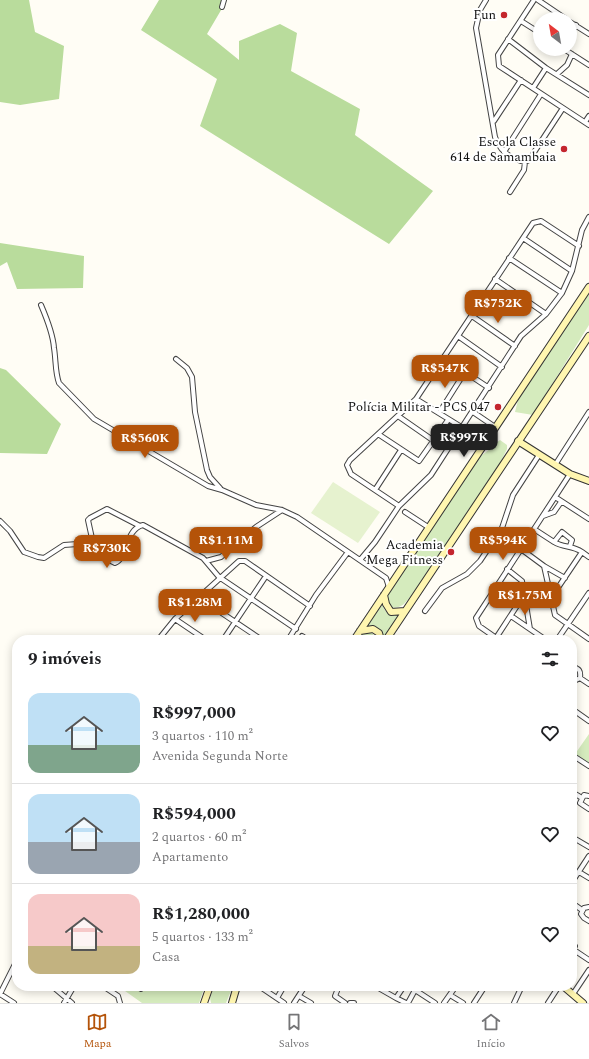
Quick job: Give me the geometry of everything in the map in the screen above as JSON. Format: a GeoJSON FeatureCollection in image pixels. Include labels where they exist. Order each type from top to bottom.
{"type":"FeatureCollection","features":[{"type":"Feature","properties":{"kind":"main road"},"geometry":{"type":"LineString","coordinates":[[357,635],[589,287]]}},
{"type":"Feature","properties":{"kind":"main road"},"geometry":{"type":"LineString","coordinates":[[389,635],[589,336]]}},
{"type":"Feature","properties":{"kind":"main road"},"geometry":{"type":"LineString","coordinates":[[518,441],[570,474],[589,480]]}},
{"type":"Feature","properties":{"kind":"main road"},"geometry":{"type":"LineString","coordinates":[[384,595],[386,604],[391,612],[405,611]]}},
{"type":"Feature","properties":{"kind":"main road"},"geometry":{"type":"LineString","coordinates":[[360,631],[373,629],[380,635]]}},
{"type":"Feature","properties":{"kind":"main road"},"geometry":{"type":"LineString","coordinates":[[204,1003],[208,991]]}},
{"type":"Feature","properties":{"kind":"main road"},"geometry":{"type":"LineString","coordinates":[[232,1003],[236,991]]}},
{"type":"Feature","properties":{"kind":"main road"},"geometry":{"type":"LineString","coordinates":[[569,991],[583,1003]]}},
{"type":"Feature","properties":{"kind":"main road"},"geometry":{"type":"LineString","coordinates":[[206,996],[209,1003]]}},
{"type":"Feature","properties":{"kind":"street"},"geometry":{"type":"LineString","coordinates":[[222,7],[224,0]]}},
{"type":"Feature","properties":{"kind":"street"},"geometry":{"type":"LineString","coordinates":[[486,0],[478,14],[476,28],[494,122],[495,137],[504,152],[514,159],[525,162]]}},
{"type":"Feature","properties":{"kind":"street"},"geometry":{"type":"LineString","coordinates":[[534,0],[498,55],[498,63],[587,124],[589,116]]}},
{"type":"Feature","properties":{"kind":"street"},"geometry":{"type":"LineString","coordinates":[[538,0],[556,12]]}},
{"type":"Feature","properties":{"kind":"street"},"geometry":{"type":"LineString","coordinates":[[520,21],[533,29]]}},
{"type":"Feature","properties":{"kind":"street"},"geometry":{"type":"LineString","coordinates":[[577,27],[589,34]]}},
{"type":"Feature","properties":{"kind":"street"},"geometry":{"type":"LineString","coordinates":[[508,39],[546,68],[589,95]]}},
{"type":"Feature","properties":{"kind":"street"},"geometry":{"type":"LineString","coordinates":[[557,74],[567,65],[571,56]]}},
{"type":"Feature","properties":{"kind":"street"},"geometry":{"type":"LineString","coordinates":[[575,56],[589,65]]}},
{"type":"Feature","properties":{"kind":"street"},"geometry":{"type":"LineString","coordinates":[[533,88],[546,68]]}},
{"type":"Feature","properties":{"kind":"street"},"geometry":{"type":"LineString","coordinates":[[494,122],[521,80]]}},
{"type":"Feature","properties":{"kind":"street"},"geometry":{"type":"LineString","coordinates":[[504,152],[542,94]]}},
{"type":"Feature","properties":{"kind":"street"},"geometry":{"type":"LineString","coordinates":[[510,192],[524,170],[525,162],[532,157],[563,108]]}},
{"type":"Feature","properties":{"kind":"street"},"geometry":{"type":"LineString","coordinates":[[360,560],[375,542],[399,506],[427,480],[463,428],[526,330],[546,314],[562,293],[572,271],[582,230],[589,217]]}},
{"type":"Feature","properties":{"kind":"street"},"geometry":{"type":"LineString","coordinates":[[399,506],[351,474],[347,464],[416,399],[533,223],[541,222],[579,246]]}},
{"type":"Feature","properties":{"kind":"street"},"geometry":{"type":"LineString","coordinates":[[523,238],[572,271]]}},
{"type":"Feature","properties":{"kind":"street"},"geometry":{"type":"LineString","coordinates":[[509,258],[562,293]]}},
{"type":"Feature","properties":{"kind":"street"},"geometry":{"type":"LineString","coordinates":[[496,279],[546,314]]}},
{"type":"Feature","properties":{"kind":"street"},"geometry":{"type":"LineString","coordinates":[[41,305],[48,320],[54,347],[56,376],[66,392],[94,419],[208,486],[222,490],[256,505],[282,510],[297,517],[386,578],[395,578]]}},
{"type":"Feature","properties":{"kind":"street"},"geometry":{"type":"LineString","coordinates":[[472,316],[515,346]]}},
{"type":"Feature","properties":{"kind":"street"},"geometry":{"type":"LineString","coordinates":[[458,336],[502,367]]}},
{"type":"Feature","properties":{"kind":"street"},"geometry":{"type":"LineString","coordinates":[[444,358],[489,388]]}},
{"type":"Feature","properties":{"kind":"street"},"geometry":{"type":"LineString","coordinates":[[176,359],[187,368],[192,377],[195,412],[207,470],[210,477],[222,490]]}},
{"type":"Feature","properties":{"kind":"street"},"geometry":{"type":"LineString","coordinates":[[439,413],[465,372]]}},
{"type":"Feature","properties":{"kind":"street"},"geometry":{"type":"LineString","coordinates":[[416,399],[463,428]]}},
{"type":"Feature","properties":{"kind":"street"},"geometry":{"type":"LineString","coordinates":[[473,412],[495,427]]}},
{"type":"Feature","properties":{"kind":"street"},"geometry":{"type":"LineString","coordinates":[[555,465],[589,412]]}},
{"type":"Feature","properties":{"kind":"street"},"geometry":{"type":"LineString","coordinates":[[398,416],[434,441]]}},
{"type":"Feature","properties":{"kind":"street"},"geometry":{"type":"LineString","coordinates":[[378,434],[419,461],[448,420]]}},
{"type":"Feature","properties":{"kind":"street"},"geometry":{"type":"LineString","coordinates":[[375,490],[401,450]]}},
{"type":"Feature","properties":{"kind":"street"},"geometry":{"type":"LineString","coordinates":[[425,611],[442,588],[467,574],[480,561],[502,528],[513,495],[539,455]]}},
{"type":"Feature","properties":{"kind":"street"},"geometry":{"type":"LineString","coordinates":[[492,635],[478,626],[476,618],[570,474]]}},
{"type":"Feature","properties":{"kind":"street"},"geometry":{"type":"LineString","coordinates":[[555,497],[589,519]]}},
{"type":"Feature","properties":{"kind":"street"},"geometry":{"type":"LineString","coordinates":[[543,516],[554,512],[562,502]]}},
{"type":"Feature","properties":{"kind":"street"},"geometry":{"type":"LineString","coordinates":[[140,526],[131,535],[117,563],[105,558],[93,543],[88,520],[107,509],[198,555],[206,561],[219,577],[296,629]]}},
{"type":"Feature","properties":{"kind":"street"},"geometry":{"type":"LineString","coordinates":[[206,561],[221,557],[256,527],[282,510]]}},
{"type":"Feature","properties":{"kind":"street"},"geometry":{"type":"LineString","coordinates":[[406,512],[428,527]]}},
{"type":"Feature","properties":{"kind":"street"},"geometry":{"type":"LineString","coordinates":[[0,521],[10,531],[24,552],[38,558],[44,558],[64,546],[93,543]]}},
{"type":"Feature","properties":{"kind":"street"},"geometry":{"type":"LineString","coordinates":[[534,529],[554,542],[562,546],[570,546],[589,557]]}},
{"type":"Feature","properties":{"kind":"street"},"geometry":{"type":"LineString","coordinates":[[554,542],[562,532],[572,540],[570,546]]}},
{"type":"Feature","properties":{"kind":"street"},"geometry":{"type":"LineString","coordinates":[[521,549],[544,566],[565,578]]}},
{"type":"Feature","properties":{"kind":"street"},"geometry":{"type":"LineString","coordinates":[[292,635],[348,552]]}},
{"type":"Feature","properties":{"kind":"street"},"geometry":{"type":"LineString","coordinates":[[551,598],[582,552]]}},
{"type":"Feature","properties":{"kind":"street"},"geometry":{"type":"LineString","coordinates":[[162,635],[175,619],[219,577],[239,561],[242,561],[266,576],[310,606]]}},
{"type":"Feature","properties":{"kind":"street"},"geometry":{"type":"LineString","coordinates":[[544,566],[555,615],[567,625],[589,639]]}},
{"type":"Feature","properties":{"kind":"street"},"geometry":{"type":"LineString","coordinates":[[507,569],[521,580],[530,629]]}},
{"type":"Feature","properties":{"kind":"street"},"geometry":{"type":"LineString","coordinates":[[226,635],[266,576]]}},
{"type":"Feature","properties":{"kind":"street"},"geometry":{"type":"LineString","coordinates":[[386,578],[389,586]]}},
{"type":"Feature","properties":{"kind":"street"},"geometry":{"type":"LineString","coordinates":[[560,635],[589,593]]}},
{"type":"Feature","properties":{"kind":"street"},"geometry":{"type":"LineString","coordinates":[[500,635],[524,594]]}},
{"type":"Feature","properties":{"kind":"street"},"geometry":{"type":"LineString","coordinates":[[198,597],[254,635]]}},
{"type":"Feature","properties":{"kind":"street"},"geometry":{"type":"LineString","coordinates":[[511,616],[539,635]]}},
{"type":"Feature","properties":{"kind":"street"},"geometry":{"type":"LineString","coordinates":[[175,619],[199,635]]}},
{"type":"Feature","properties":{"kind":"street"},"geometry":{"type":"LineString","coordinates":[[577,669],[580,671],[580,678]]}},
{"type":"Feature","properties":{"kind":"street"},"geometry":{"type":"LineString","coordinates":[[580,678],[589,684]]}},
{"type":"Feature","properties":{"kind":"street"},"geometry":{"type":"LineString","coordinates":[[577,713],[589,721]]}},
{"type":"Feature","properties":{"kind":"street"},"geometry":{"type":"LineString","coordinates":[[577,758],[589,766]]}},
{"type":"Feature","properties":{"kind":"street"},"geometry":{"type":"LineString","coordinates":[[577,795],[582,798]]}},
{"type":"Feature","properties":{"kind":"street"},"geometry":{"type":"LineString","coordinates":[[582,798],[586,795],[589,796]]}},
{"type":"Feature","properties":{"kind":"street"},"geometry":{"type":"LineString","coordinates":[[582,798],[581,804],[589,809]]}},
{"type":"Feature","properties":{"kind":"street"},"geometry":{"type":"LineString","coordinates":[[577,840],[588,846]]}},
{"type":"Feature","properties":{"kind":"street"},"geometry":{"type":"LineString","coordinates":[[577,875],[588,858]]}},
{"type":"Feature","properties":{"kind":"street"},"geometry":{"type":"LineString","coordinates":[[579,872],[589,878]]}},
{"type":"Feature","properties":{"kind":"street"},"geometry":{"type":"LineString","coordinates":[[577,906],[582,910]]}},
{"type":"Feature","properties":{"kind":"street"},"geometry":{"type":"LineString","coordinates":[[582,910],[589,907]]}},
{"type":"Feature","properties":{"kind":"street"},"geometry":{"type":"LineString","coordinates":[[582,910],[581,916],[589,920]]}},
{"type":"Feature","properties":{"kind":"street"},"geometry":{"type":"LineString","coordinates":[[577,952],[589,959]]}},
{"type":"Feature","properties":{"kind":"street"},"geometry":{"type":"LineString","coordinates":[[577,988],[589,970]]}},
{"type":"Feature","properties":{"kind":"street"},"geometry":{"type":"LineString","coordinates":[[12,971],[0,994],[14,1003]]}},
{"type":"Feature","properties":{"kind":"street"},"geometry":{"type":"LineString","coordinates":[[56,991],[65,1001],[72,1003]]}},
{"type":"Feature","properties":{"kind":"street"},"geometry":{"type":"LineString","coordinates":[[65,1001],[71,991]]}},
{"type":"Feature","properties":{"kind":"street"},"geometry":{"type":"LineString","coordinates":[[110,991],[118,996],[120,1003]]}},
{"type":"Feature","properties":{"kind":"street"},"geometry":{"type":"LineString","coordinates":[[266,991],[284,1003]]}},
{"type":"Feature","properties":{"kind":"street"},"geometry":{"type":"LineString","coordinates":[[277,998],[281,991]]}},
{"type":"Feature","properties":{"kind":"street"},"geometry":{"type":"LineString","coordinates":[[294,1003],[302,991]]}},
{"type":"Feature","properties":{"kind":"street"},"geometry":{"type":"LineString","coordinates":[[337,991],[335,995],[337,1001],[345,1003]]}},
{"type":"Feature","properties":{"kind":"street"},"geometry":{"type":"LineString","coordinates":[[384,991],[407,1003],[414,991]]}},
{"type":"Feature","properties":{"kind":"street"},"geometry":{"type":"LineString","coordinates":[[396,998],[401,991]]}},
{"type":"Feature","properties":{"kind":"street"},"geometry":{"type":"LineString","coordinates":[[417,991],[435,1003]]}},
{"type":"Feature","properties":{"kind":"street"},"geometry":{"type":"LineString","coordinates":[[444,1003],[453,991]]}},
{"type":"Feature","properties":{"kind":"street"},"geometry":{"type":"LineString","coordinates":[[474,1003],[482,991]]}},
{"type":"Feature","properties":{"kind":"street"},"geometry":{"type":"LineString","coordinates":[[514,1003],[520,991]]}},
{"type":"Feature","properties":{"kind":"street"},"geometry":{"type":"LineString","coordinates":[[548,1003],[556,991]]}},
{"type":"Feature","properties":{"kind":"street"},"geometry":{"type":"LineString","coordinates":[[450,995],[463,1003]]}},
{"type":"Feature","properties":{"kind":"street"},"geometry":{"type":"LineString","coordinates":[[299,996],[311,1003]]}},
{"type":"Feature","properties":{"kind":"green space"},"geometry":{"type":"Polygon","coordinates":[[[0,0],[29,0],[35,32],[64,46],[59,99],[20,105],[0,102],[0,0]]]}},
{"type":"Feature","properties":{"kind":"green space"},"geometry":{"type":"Polygon","coordinates":[[[159,0],[227,0],[207,34],[239,60],[239,41],[280,24],[297,33],[291,71],[360,109],[355,135],[433,191],[389,244],[200,126],[217,79],[141,30],[159,0]]]}},
{"type":"Feature","properties":{"kind":"green space"},"geometry":{"type":"Polygon","coordinates":[[[0,243],[84,256],[83,288],[17,289],[7,262],[0,266],[0,243]]]}},
{"type":"Feature","properties":{"kind":"green space"},"geometry":{"type":"Polygon","coordinates":[[[589,293],[589,325],[533,415],[515,412],[519,396],[589,293]]]}},
{"type":"Feature","properties":{"kind":"green space"},"geometry":{"type":"Polygon","coordinates":[[[0,368],[6,370],[61,424],[47,454],[0,453],[0,368]]]}},
{"type":"Feature","properties":{"kind":"green space"},"geometry":{"type":"Polygon","coordinates":[[[500,440],[507,445],[507,449],[500,463],[405,603],[402,606],[394,608],[389,607],[385,595],[476,458],[485,453],[500,440]]]}},
{"type":"Feature","properties":{"kind":"green space"},"geometry":{"type":"Polygon","coordinates":[[[333,482],[380,512],[358,543],[311,513],[333,482]]]}},
{"type":"Feature","properties":{"kind":"green space"},"geometry":{"type":"Polygon","coordinates":[[[382,602],[385,611],[399,615],[386,635],[382,635],[378,628],[366,627],[382,602]]]}},
{"type":"Feature","properties":{"kind":"green space"},"geometry":{"type":"Polygon","coordinates":[[[372,632],[374,635],[361,635],[372,632]]]}},
{"type":"Feature","properties":{"kind":"green space"},"geometry":{"type":"Polygon","coordinates":[[[589,734],[589,763],[577,755],[577,751],[589,734]]]}},
{"type":"Feature","properties":{"kind":"green space"},"geometry":{"type":"Polygon","coordinates":[[[125,991],[203,991],[199,1003],[142,1003],[125,991]]]}},
{"type":"Feature","properties":{"kind":"green space"},"geometry":{"type":"Polygon","coordinates":[[[212,991],[231,991],[226,1003],[211,1003],[210,998],[212,991]]]}},
{"type":"Feature","properties":{"kind":"place","name":"Fun"},"geometry":{"type":"Point","coordinates":[504,15]}},
{"type":"Feature","properties":{"kind":"place","name":"Escola Classe 614 de Samambaia"},"geometry":{"type":"Point","coordinates":[564,149]}},
{"type":"Feature","properties":{"kind":"place","name":"Polícia Militar - PCS 047"},"geometry":{"type":"Point","coordinates":[498,407]}},
{"type":"Feature","properties":{"kind":"place","name":"Academia Mega Fitness"},"geometry":{"type":"Point","coordinates":[451,552]}}]}
